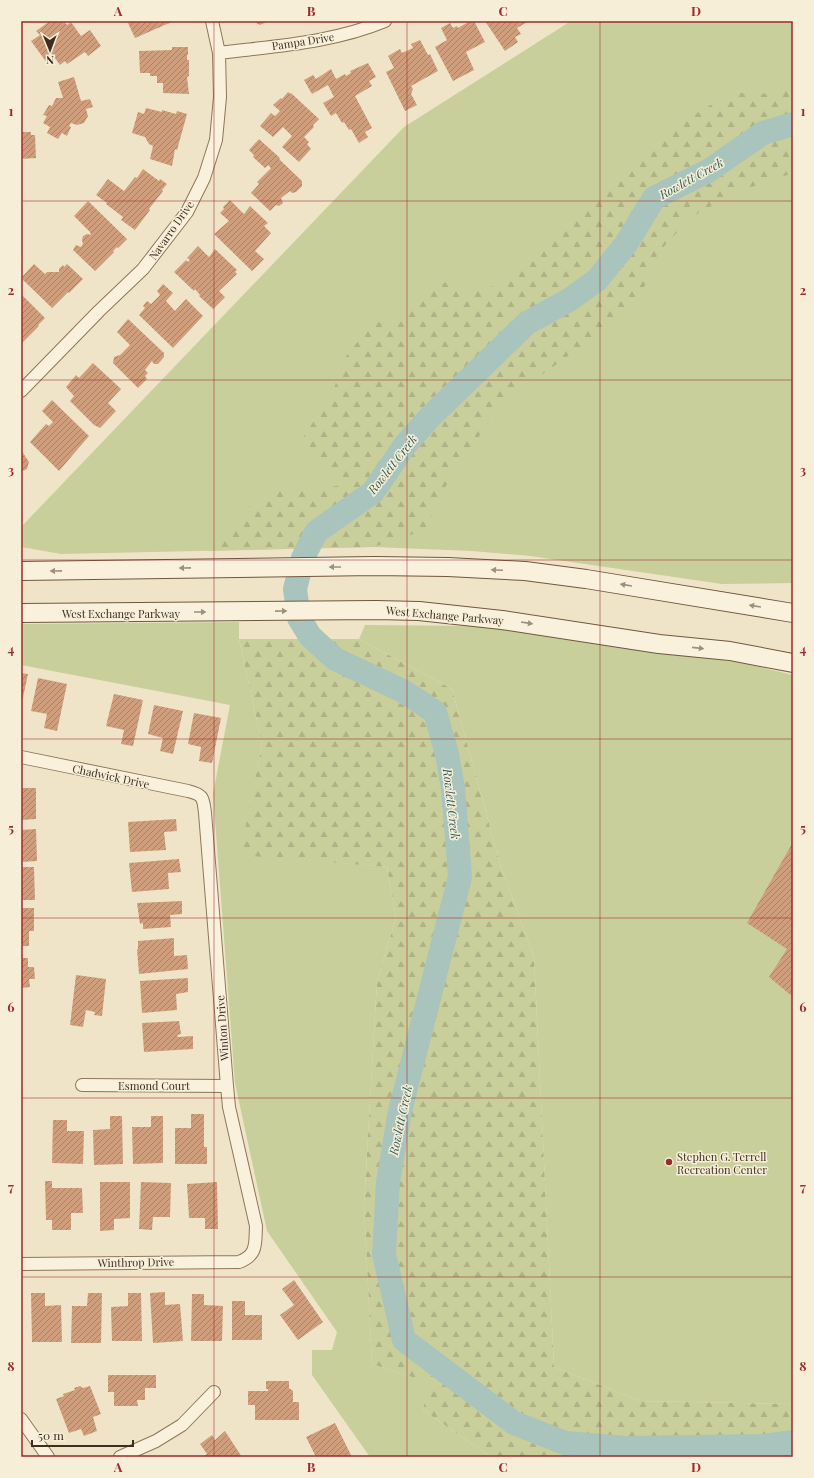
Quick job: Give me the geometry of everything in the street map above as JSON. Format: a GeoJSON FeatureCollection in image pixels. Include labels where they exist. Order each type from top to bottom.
{"type":"FeatureCollection","features":[{"type":"Feature","properties":{"kind":"main road"},"geometry":{"type":"LineString","coordinates":[[21,571],[374,566],[448,567],[524,571],[586,579],[793,613]]}},
{"type":"Feature","properties":{"kind":"main road","name":"West Exchange Parkway"},"geometry":{"type":"LineString","coordinates":[[21,614],[376,610],[419,611],[502,620],[659,644],[730,651],[793,663]]}},
{"type":"Feature","properties":{"kind":"street","name":"Navarro Drive"},"geometry":{"type":"LineString","coordinates":[[21,391],[99,311],[143,269],[187,212],[204,178],[216,140],[220,97],[219,53],[212,21]]}},
{"type":"Feature","properties":{"kind":"street","name":"Pampa Drive"},"geometry":{"type":"LineString","coordinates":[[219,53],[319,40],[369,28],[385,21]]}},
{"type":"Feature","properties":{"kind":"street","name":"Chadwick Drive"},"geometry":{"type":"LineString","coordinates":[[21,757],[188,791],[201,796]]}},
{"type":"Feature","properties":{"kind":"street","name":"Winton Drive"},"geometry":{"type":"LineString","coordinates":[[201,796],[205,813],[229,1106],[256,1225],[255,1246],[249,1256]]}},
{"type":"Feature","properties":{"kind":"street","name":"Esmond Court"},"geometry":{"type":"LineString","coordinates":[[82,1085],[227,1086]]}},
{"type":"Feature","properties":{"kind":"street","name":"Winthrop Drive"},"geometry":{"type":"LineString","coordinates":[[21,1264],[239,1262],[249,1256]]}},
{"type":"Feature","properties":{"kind":"street"},"geometry":{"type":"LineString","coordinates":[[120,1457],[156,1441],[182,1425],[214,1392]]}},
{"type":"Feature","properties":{"kind":"street"},"geometry":{"type":"LineString","coordinates":[[21,1419],[48,1457]]}},
{"type":"Feature","properties":{"kind":"green space"},"geometry":{"type":"Polygon","coordinates":[[[571,21],[793,21],[793,583],[722,584],[530,556],[472,551],[373,547],[61,554],[21,547],[21,527],[404,127],[571,21]]]}},
{"type":"Feature","properties":{"kind":"green space"},"geometry":{"type":"Polygon","coordinates":[[[793,86],[793,173],[740,191],[691,217],[658,253],[639,300],[586,343],[500,405],[431,508],[432,528],[373,547],[206,551],[246,509],[280,484],[307,493],[340,485],[304,449],[304,436],[332,394],[344,359],[363,335],[377,322],[399,324],[427,287],[446,282],[479,291],[503,282],[608,186],[650,144],[734,91],[754,96],[793,86]]]}},
{"type":"Feature","properties":{"kind":"green space"},"geometry":{"type":"Polygon","coordinates":[[[239,622],[239,639],[262,744],[241,854],[387,867],[396,918],[377,981],[364,1206],[372,1364],[429,1382],[423,1410],[491,1457],[370,1457],[312,1375],[312,1350],[332,1350],[337,1332],[267,1231],[235,1083],[213,794],[230,705],[21,665],[21,624],[239,622]]]}},
{"type":"Feature","properties":{"kind":"green space","name":"Stephen G. Terrell Recreation Center"},"geometry":{"type":"Polygon","coordinates":[[[365,625],[482,626],[743,663],[793,675],[793,1404],[640,1401],[554,1367],[534,957],[501,867],[452,689],[359,639],[365,625]]]}},
{"type":"Feature","properties":{"kind":"green space"},"geometry":{"type":"Polygon","coordinates":[[[239,639],[359,639],[452,689],[501,867],[534,957],[554,1367],[640,1401],[793,1404],[793,1457],[491,1457],[423,1410],[428,1382],[372,1364],[364,1206],[377,981],[396,918],[387,867],[240,855],[262,744],[239,639]]]}},
{"type":"Feature","properties":{"kind":"building"},"geometry":{"type":"Polygon","coordinates":[[[50,21],[64,21],[67,25],[71,22],[81,36],[90,30],[101,46],[88,56],[85,52],[67,64],[65,61],[60,65],[55,58],[47,63],[31,41],[40,35],[36,31],[50,21]]]}},
{"type":"Feature","properties":{"kind":"building"},"geometry":{"type":"Polygon","coordinates":[[[127,21],[174,21],[135,38],[127,21]]]}},
{"type":"Feature","properties":{"kind":"building"},"geometry":{"type":"Polygon","coordinates":[[[255,21],[269,21],[260,25],[255,21]]]}},
{"type":"Feature","properties":{"kind":"building"},"geometry":{"type":"Polygon","coordinates":[[[470,21],[474,21],[485,42],[466,52],[474,70],[453,81],[435,47],[447,40],[441,28],[450,23],[453,28],[457,26],[458,28],[470,21]]]}},
{"type":"Feature","properties":{"kind":"building"},"geometry":{"type":"Polygon","coordinates":[[[485,21],[529,21],[517,28],[521,34],[515,37],[518,42],[505,51],[485,21]]]}},
{"type":"Feature","properties":{"kind":"building"},"geometry":{"type":"Polygon","coordinates":[[[420,40],[428,55],[430,54],[438,71],[411,86],[413,89],[411,94],[417,105],[405,111],[386,72],[394,68],[388,56],[400,49],[402,53],[413,48],[411,44],[420,40]]]}},
{"type":"Feature","properties":{"kind":"building"},"geometry":{"type":"Polygon","coordinates":[[[172,47],[188,47],[187,60],[189,60],[189,76],[187,77],[189,94],[163,93],[163,83],[157,83],[157,76],[150,76],[150,73],[140,73],[139,51],[172,50],[172,47]]]}},
{"type":"Feature","properties":{"kind":"building"},"geometry":{"type":"Polygon","coordinates":[[[368,63],[376,77],[369,81],[372,86],[355,96],[372,128],[365,132],[368,137],[359,143],[351,129],[349,130],[344,122],[342,123],[336,113],[331,116],[323,103],[334,97],[328,85],[312,94],[304,80],[313,75],[316,79],[331,69],[336,79],[345,74],[346,76],[351,73],[350,71],[368,63]]]}},
{"type":"Feature","properties":{"kind":"building"},"geometry":{"type":"Polygon","coordinates":[[[74,77],[81,101],[90,99],[93,107],[86,109],[88,116],[84,123],[77,125],[71,123],[67,136],[62,133],[58,139],[47,133],[50,127],[43,123],[47,116],[43,115],[49,105],[52,106],[56,98],[63,98],[58,82],[74,77]]]}},
{"type":"Feature","properties":{"kind":"building"},"geometry":{"type":"Polygon","coordinates":[[[288,92],[291,93],[319,119],[313,125],[314,127],[304,137],[309,142],[307,144],[311,149],[299,162],[282,147],[292,136],[283,127],[273,137],[260,126],[271,113],[275,116],[280,111],[273,105],[281,98],[282,99],[288,92]]]}},
{"type":"Feature","properties":{"kind":"building"},"geometry":{"type":"Polygon","coordinates":[[[146,108],[162,112],[162,110],[176,114],[177,111],[187,114],[177,150],[175,149],[172,166],[150,159],[153,146],[149,144],[145,137],[132,133],[138,112],[144,114],[146,108]]]}},
{"type":"Feature","properties":{"kind":"building"},"geometry":{"type":"Polygon","coordinates":[[[21,132],[31,132],[31,135],[35,135],[36,158],[21,159],[21,132]]]}},
{"type":"Feature","properties":{"kind":"building"},"geometry":{"type":"Polygon","coordinates":[[[259,139],[302,181],[302,186],[296,192],[292,193],[290,191],[281,198],[283,203],[279,206],[276,205],[270,211],[251,193],[259,184],[257,182],[271,168],[268,165],[265,168],[253,157],[254,155],[249,150],[259,139]]]}},
{"type":"Feature","properties":{"kind":"building"},"geometry":{"type":"Polygon","coordinates":[[[143,169],[159,181],[160,179],[167,184],[135,230],[121,220],[123,217],[96,195],[108,179],[124,191],[135,177],[137,178],[143,169]]]}},
{"type":"Feature","properties":{"kind":"building"},"geometry":{"type":"Polygon","coordinates":[[[230,200],[244,214],[250,206],[268,223],[264,226],[271,233],[255,251],[264,259],[252,271],[214,234],[229,221],[220,213],[224,209],[223,207],[230,200]]]}},
{"type":"Feature","properties":{"kind":"building"},"geometry":{"type":"Polygon","coordinates":[[[88,201],[127,239],[113,251],[114,252],[95,271],[73,250],[76,245],[81,247],[83,244],[83,236],[87,234],[91,235],[90,232],[74,216],[88,201]]]}},
{"type":"Feature","properties":{"kind":"building"},"geometry":{"type":"Polygon","coordinates":[[[198,246],[209,257],[215,249],[237,270],[235,272],[237,274],[219,291],[225,297],[213,309],[199,296],[200,295],[195,289],[194,291],[174,272],[186,260],[188,262],[190,260],[187,258],[198,246]]]}},
{"type":"Feature","properties":{"kind":"building"},"geometry":{"type":"Polygon","coordinates":[[[34,264],[45,274],[47,272],[59,272],[59,269],[63,265],[64,267],[67,264],[83,279],[52,308],[21,278],[34,264]]]}},
{"type":"Feature","properties":{"kind":"building"},"geometry":{"type":"Polygon","coordinates":[[[163,284],[173,293],[166,301],[175,311],[186,299],[203,316],[173,348],[139,315],[145,308],[143,306],[147,301],[151,304],[160,295],[157,291],[163,284]]]}},
{"type":"Feature","properties":{"kind":"building"},"geometry":{"type":"Polygon","coordinates":[[[21,294],[45,318],[21,344],[21,294]]]}},
{"type":"Feature","properties":{"kind":"building"},"geometry":{"type":"Polygon","coordinates":[[[128,319],[164,353],[164,357],[158,364],[154,364],[152,361],[145,370],[148,373],[145,376],[147,379],[138,388],[113,363],[114,357],[120,355],[130,345],[117,332],[128,319]]]}},
{"type":"Feature","properties":{"kind":"building"},"geometry":{"type":"Polygon","coordinates":[[[93,363],[121,389],[108,403],[116,411],[100,428],[94,425],[70,401],[74,396],[66,387],[76,375],[79,378],[93,363]]]}},
{"type":"Feature","properties":{"kind":"building"},"geometry":{"type":"Polygon","coordinates":[[[52,400],[89,436],[59,471],[30,442],[46,424],[49,426],[53,422],[42,411],[52,400]]]}},
{"type":"Feature","properties":{"kind":"building"},"geometry":{"type":"Polygon","coordinates":[[[21,450],[29,462],[27,469],[21,472],[21,450]]]}},
{"type":"Feature","properties":{"kind":"building"},"geometry":{"type":"Polygon","coordinates":[[[21,673],[28,674],[22,702],[21,702],[21,673]]]}},
{"type":"Feature","properties":{"kind":"building"},"geometry":{"type":"Polygon","coordinates":[[[38,678],[67,684],[57,731],[44,728],[47,714],[31,711],[38,678]]]}},
{"type":"Feature","properties":{"kind":"building"},"geometry":{"type":"Polygon","coordinates":[[[114,694],[143,700],[133,746],[121,744],[124,730],[106,726],[114,694]]]}},
{"type":"Feature","properties":{"kind":"building"},"geometry":{"type":"Polygon","coordinates":[[[154,705],[183,711],[173,754],[160,751],[163,738],[148,734],[154,705]]]}},
{"type":"Feature","properties":{"kind":"building"},"geometry":{"type":"Polygon","coordinates":[[[194,713],[221,718],[212,763],[199,761],[201,747],[188,744],[194,713]]]}},
{"type":"Feature","properties":{"kind":"building"},"geometry":{"type":"Polygon","coordinates":[[[21,788],[36,788],[36,819],[21,820],[21,788]]]}},
{"type":"Feature","properties":{"kind":"building"},"geometry":{"type":"Polygon","coordinates":[[[176,819],[177,831],[164,832],[166,850],[130,852],[128,822],[176,819]]]}},
{"type":"Feature","properties":{"kind":"building"},"geometry":{"type":"Polygon","coordinates":[[[36,829],[37,861],[21,862],[21,830],[36,829]]]}},
{"type":"Feature","properties":{"kind":"building"},"geometry":{"type":"Polygon","coordinates":[[[793,842],[793,997],[769,977],[787,949],[747,923],[793,842]]]}},
{"type":"Feature","properties":{"kind":"building"},"geometry":{"type":"Polygon","coordinates":[[[179,859],[181,872],[168,873],[169,889],[132,892],[129,863],[179,859]]]}},
{"type":"Feature","properties":{"kind":"building"},"geometry":{"type":"Polygon","coordinates":[[[21,867],[34,867],[35,900],[21,900],[21,867]]]}},
{"type":"Feature","properties":{"kind":"building"},"geometry":{"type":"Polygon","coordinates":[[[182,901],[182,914],[170,915],[171,927],[143,929],[143,923],[140,924],[137,903],[182,901]]]}},
{"type":"Feature","properties":{"kind":"building"},"geometry":{"type":"Polygon","coordinates":[[[21,908],[34,908],[34,931],[29,931],[29,946],[21,946],[21,908]]]}},
{"type":"Feature","properties":{"kind":"building"},"geometry":{"type":"Polygon","coordinates":[[[174,938],[174,956],[187,955],[188,969],[139,974],[137,949],[138,941],[174,938]]]}},
{"type":"Feature","properties":{"kind":"building"},"geometry":{"type":"Polygon","coordinates":[[[21,958],[28,958],[28,967],[34,967],[35,979],[29,979],[30,987],[21,988],[21,958]]]}},
{"type":"Feature","properties":{"kind":"building"},"geometry":{"type":"Polygon","coordinates":[[[76,975],[106,979],[102,1016],[94,1015],[95,1012],[86,1010],[83,1027],[70,1025],[76,975]]]}},
{"type":"Feature","properties":{"kind":"building"},"geometry":{"type":"Polygon","coordinates":[[[188,978],[188,992],[176,994],[177,1010],[142,1013],[140,981],[188,978]]]}},
{"type":"Feature","properties":{"kind":"building"},"geometry":{"type":"Polygon","coordinates":[[[179,1021],[181,1034],[177,1035],[178,1037],[193,1036],[193,1049],[144,1052],[142,1023],[179,1021]]]}},
{"type":"Feature","properties":{"kind":"building"},"geometry":{"type":"Polygon","coordinates":[[[191,1114],[204,1114],[204,1147],[207,1147],[207,1164],[175,1164],[175,1128],[191,1128],[191,1114]]]}},
{"type":"Feature","properties":{"kind":"building"},"geometry":{"type":"Polygon","coordinates":[[[110,1116],[122,1116],[123,1164],[94,1165],[93,1130],[110,1129],[110,1116]]]}},
{"type":"Feature","properties":{"kind":"building"},"geometry":{"type":"Polygon","coordinates":[[[151,1116],[163,1116],[163,1163],[133,1164],[132,1127],[151,1127],[151,1116]]]}},
{"type":"Feature","properties":{"kind":"building"},"geometry":{"type":"Polygon","coordinates":[[[53,1120],[67,1120],[67,1131],[84,1131],[83,1164],[52,1163],[53,1120]]]}},
{"type":"Feature","properties":{"kind":"building"},"geometry":{"type":"Polygon","coordinates":[[[45,1181],[52,1181],[52,1188],[82,1188],[83,1213],[71,1213],[71,1230],[52,1230],[52,1220],[46,1220],[45,1181]]]}},
{"type":"Feature","properties":{"kind":"building"},"geometry":{"type":"Polygon","coordinates":[[[100,1182],[130,1182],[130,1218],[114,1219],[114,1230],[100,1231],[100,1182]]]}},
{"type":"Feature","properties":{"kind":"building"},"geometry":{"type":"Polygon","coordinates":[[[141,1182],[171,1183],[170,1217],[153,1217],[152,1230],[139,1229],[141,1182]]]}},
{"type":"Feature","properties":{"kind":"building"},"geometry":{"type":"Polygon","coordinates":[[[217,1182],[218,1229],[205,1229],[205,1218],[189,1218],[187,1184],[217,1182]]]}},
{"type":"Feature","properties":{"kind":"building"},"geometry":{"type":"Polygon","coordinates":[[[294,1280],[323,1322],[298,1340],[280,1315],[294,1305],[282,1289],[294,1280]]]}},
{"type":"Feature","properties":{"kind":"building"},"geometry":{"type":"Polygon","coordinates":[[[165,1292],[165,1305],[180,1304],[183,1341],[153,1343],[150,1293],[165,1292]]]}},
{"type":"Feature","properties":{"kind":"building"},"geometry":{"type":"Polygon","coordinates":[[[31,1293],[45,1293],[45,1306],[61,1305],[62,1342],[32,1342],[31,1293]]]}},
{"type":"Feature","properties":{"kind":"building"},"geometry":{"type":"Polygon","coordinates":[[[88,1293],[102,1293],[101,1343],[71,1343],[72,1306],[87,1306],[88,1293]]]}},
{"type":"Feature","properties":{"kind":"building"},"geometry":{"type":"Polygon","coordinates":[[[128,1293],[141,1293],[142,1341],[112,1341],[111,1307],[128,1306],[128,1293]]]}},
{"type":"Feature","properties":{"kind":"building"},"geometry":{"type":"Polygon","coordinates":[[[192,1294],[204,1294],[204,1305],[223,1306],[222,1341],[191,1341],[192,1294]]]}},
{"type":"Feature","properties":{"kind":"building"},"geometry":{"type":"Polygon","coordinates":[[[232,1301],[245,1301],[245,1315],[262,1315],[262,1340],[232,1340],[232,1301]]]}},
{"type":"Feature","properties":{"kind":"building"},"geometry":{"type":"Polygon","coordinates":[[[108,1375],[156,1375],[156,1388],[145,1388],[145,1400],[137,1400],[138,1406],[114,1406],[114,1392],[108,1392],[108,1375]]]}},
{"type":"Feature","properties":{"kind":"building"},"geometry":{"type":"Polygon","coordinates":[[[266,1381],[289,1381],[289,1388],[293,1391],[293,1402],[299,1402],[299,1420],[255,1420],[255,1405],[248,1405],[248,1391],[268,1391],[268,1389],[266,1389],[266,1381]]]}},
{"type":"Feature","properties":{"kind":"building"},"geometry":{"type":"Polygon","coordinates":[[[80,1386],[83,1388],[90,1386],[101,1414],[93,1417],[97,1431],[84,1436],[81,1429],[69,1433],[56,1399],[80,1386]]]}},
{"type":"Feature","properties":{"kind":"building"},"geometry":{"type":"Polygon","coordinates":[[[335,1423],[352,1457],[316,1457],[306,1437],[335,1423]]]}},
{"type":"Feature","properties":{"kind":"building"},"geometry":{"type":"Polygon","coordinates":[[[225,1431],[242,1457],[202,1457],[207,1454],[200,1444],[212,1435],[215,1440],[225,1431]]]}},
{"type":"Feature","properties":{"kind":"waterway","name":"Rowlett Creek"},"geometry":{"type":"LineString","coordinates":[[793,124],[763,133],[708,171],[654,198],[626,244],[597,280],[569,300],[527,323],[430,417],[405,445],[373,492],[316,532],[303,558],[295,589],[299,618],[310,636],[335,659],[403,691],[435,712],[447,754],[453,788],[460,877],[400,1111],[388,1182],[384,1254],[404,1340],[514,1423],[565,1443],[626,1448],[763,1446],[793,1442]]}},
{"type":"Feature","properties":{"kind":"place","name":"Stephen G. Terrell Recreation Center"},"geometry":{"type":"Point","coordinates":[669,1162]}}]}
